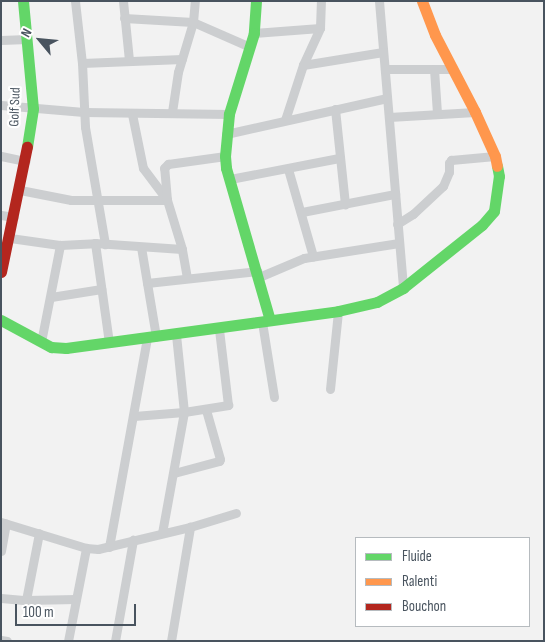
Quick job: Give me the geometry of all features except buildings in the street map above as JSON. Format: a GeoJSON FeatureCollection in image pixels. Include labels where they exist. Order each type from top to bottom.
{"type":"FeatureCollection","features":[{"type":"Feature","properties":{"kind":"street","name":"Golf Sud"},"geometry":{"type":"LineString","coordinates":[[1,272],[26,161],[33,109],[23,1]]}},
{"type":"Feature","properties":{"kind":"street"},"geometry":{"type":"LineString","coordinates":[[75,1],[82,63],[84,112],[105,244]]}},
{"type":"Feature","properties":{"kind":"street"},"geometry":{"type":"LineString","coordinates":[[122,1],[129,60]]}},
{"type":"Feature","properties":{"kind":"street"},"geometry":{"type":"LineString","coordinates":[[172,112],[174,93],[193,22],[195,1]]}},
{"type":"Feature","properties":{"kind":"street"},"geometry":{"type":"LineString","coordinates":[[256,1],[254,33],[229,114],[225,156],[258,274],[266,321],[274,397]]}},
{"type":"Feature","properties":{"kind":"street"},"geometry":{"type":"LineString","coordinates":[[285,120],[303,65],[320,28],[321,1]]}},
{"type":"Feature","properties":{"kind":"street"},"geometry":{"type":"LineString","coordinates":[[379,1],[403,288]]}},
{"type":"Feature","properties":{"kind":"street"},"geometry":{"type":"LineString","coordinates":[[1,320],[41,342],[57,348],[219,329],[338,311],[377,302],[403,288],[455,248],[482,225],[494,211],[499,176],[495,156],[475,112],[435,35],[422,1]]}},
{"type":"Feature","properties":{"kind":"street"},"geometry":{"type":"LineString","coordinates":[[124,18],[193,22],[250,47]]}},
{"type":"Feature","properties":{"kind":"street"},"geometry":{"type":"LineString","coordinates":[[254,33],[320,28]]}},
{"type":"Feature","properties":{"kind":"street"},"geometry":{"type":"LineString","coordinates":[[1,40],[28,39]]}},
{"type":"Feature","properties":{"kind":"street"},"geometry":{"type":"LineString","coordinates":[[303,65],[383,52]]}},
{"type":"Feature","properties":{"kind":"street"},"geometry":{"type":"LineString","coordinates":[[82,63],[182,59]]}},
{"type":"Feature","properties":{"kind":"street"},"geometry":{"type":"LineString","coordinates":[[385,69],[452,69]]}},
{"type":"Feature","properties":{"kind":"street"},"geometry":{"type":"LineString","coordinates":[[434,70],[438,113]]}},
{"type":"Feature","properties":{"kind":"street"},"geometry":{"type":"LineString","coordinates":[[226,134],[387,98]]}},
{"type":"Feature","properties":{"kind":"street"},"geometry":{"type":"LineString","coordinates":[[1,105],[33,109],[132,114],[172,112],[229,114]]}},
{"type":"Feature","properties":{"kind":"street"},"geometry":{"type":"LineString","coordinates":[[335,109],[339,158],[346,204]]}},
{"type":"Feature","properties":{"kind":"street"},"geometry":{"type":"LineString","coordinates":[[389,116],[475,112]]}},
{"type":"Feature","properties":{"kind":"street"},"geometry":{"type":"LineString","coordinates":[[132,114],[142,168],[166,200]]}},
{"type":"Feature","properties":{"kind":"street"},"geometry":{"type":"LineString","coordinates":[[1,156],[26,161]]}},
{"type":"Feature","properties":{"kind":"street"},"geometry":{"type":"LineString","coordinates":[[187,278],[182,249],[166,200],[165,165],[225,156]]}},
{"type":"Feature","properties":{"kind":"street"},"geometry":{"type":"LineString","coordinates":[[397,224],[413,214],[443,186],[449,172],[451,160],[495,156]]}},
{"type":"Feature","properties":{"kind":"street"},"geometry":{"type":"LineString","coordinates":[[230,179],[339,158]]}},
{"type":"Feature","properties":{"kind":"street"},"geometry":{"type":"LineString","coordinates":[[288,169],[302,212],[313,256]]}},
{"type":"Feature","properties":{"kind":"street"},"geometry":{"type":"LineString","coordinates":[[20,190],[71,200],[97,198],[166,200]]}},
{"type":"Feature","properties":{"kind":"street"},"geometry":{"type":"LineString","coordinates":[[302,212],[395,194]]}},
{"type":"Feature","properties":{"kind":"street"},"geometry":{"type":"LineString","coordinates":[[1,215],[14,217]]}},
{"type":"Feature","properties":{"kind":"street"},"geometry":{"type":"LineString","coordinates":[[10,238],[60,245],[95,243],[141,248],[182,249]]}},
{"type":"Feature","properties":{"kind":"street"},"geometry":{"type":"LineString","coordinates":[[95,243],[109,342]]}},
{"type":"Feature","properties":{"kind":"street"},"geometry":{"type":"LineString","coordinates":[[147,283],[187,278],[258,274],[313,256],[399,243]]}},
{"type":"Feature","properties":{"kind":"street"},"geometry":{"type":"LineString","coordinates":[[41,342],[60,245]]}},
{"type":"Feature","properties":{"kind":"street"},"geometry":{"type":"LineString","coordinates":[[109,546],[134,416],[152,337],[147,283],[141,248]]}},
{"type":"Feature","properties":{"kind":"street"},"geometry":{"type":"LineString","coordinates":[[51,297],[101,289]]}},
{"type":"Feature","properties":{"kind":"street"},"geometry":{"type":"LineString","coordinates":[[330,389],[338,311]]}},
{"type":"Feature","properties":{"kind":"street"},"geometry":{"type":"LineString","coordinates":[[134,416],[206,410],[228,405],[219,329]]}},
{"type":"Feature","properties":{"kind":"street"},"geometry":{"type":"LineString","coordinates":[[162,534],[184,412],[176,334]]}},
{"type":"Feature","properties":{"kind":"street"},"geometry":{"type":"LineString","coordinates":[[174,473],[219,461],[206,410]]}},
{"type":"Feature","properties":{"kind":"street"},"geometry":{"type":"LineString","coordinates":[[1,552],[4,522],[86,548],[98,549],[190,527],[236,513]]}},
{"type":"Feature","properties":{"kind":"street"},"geometry":{"type":"LineString","coordinates":[[171,641],[190,527]]}},
{"type":"Feature","properties":{"kind":"street"},"geometry":{"type":"LineString","coordinates":[[26,600],[39,533]]}},
{"type":"Feature","properties":{"kind":"street"},"geometry":{"type":"LineString","coordinates":[[115,641],[133,540]]}},
{"type":"Feature","properties":{"kind":"street"},"geometry":{"type":"LineString","coordinates":[[68,641],[86,548]]}},
{"type":"Feature","properties":{"kind":"street"},"geometry":{"type":"LineString","coordinates":[[1,598],[26,600],[76,599]]}},
{"type":"Feature","properties":{"kind":"street"},"geometry":{"type":"LineString","coordinates":[[1,640],[7,641]]}},
{"type":"Feature","properties":{"kind":"traffic: fast"},"geometry":{"type":"LineString","coordinates":[[23,1],[33,109],[27,147]]}},
{"type":"Feature","properties":{"kind":"traffic: fast"},"geometry":{"type":"LineString","coordinates":[[256,1],[254,33],[229,114],[225,156],[226,168],[270,320]]}},
{"type":"Feature","properties":{"kind":"traffic: fast"},"geometry":{"type":"LineString","coordinates":[[1,320],[51,347],[66,348],[338,311],[377,302],[403,288],[482,225],[494,211],[499,176],[497,166]]}},
{"type":"Feature","properties":{"kind":"traffic: slow"},"geometry":{"type":"LineString","coordinates":[[422,1],[435,35],[475,112],[495,156],[497,166]]}},
{"type":"Feature","properties":{"kind":"traffic: jam"},"geometry":{"type":"LineString","coordinates":[[1,272],[27,147]]}}]}
